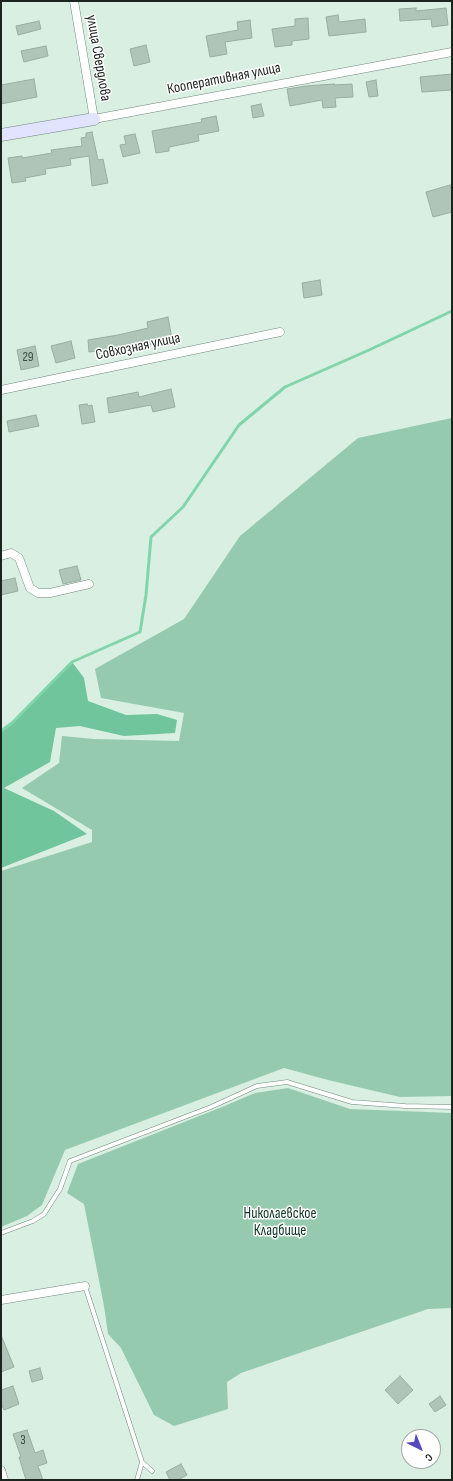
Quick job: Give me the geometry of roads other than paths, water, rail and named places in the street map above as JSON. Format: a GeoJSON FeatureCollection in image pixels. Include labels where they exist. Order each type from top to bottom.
{"type":"FeatureCollection","features":[{"type":"Feature","properties":{"kind":"street","name":"улица Свердлова"},"geometry":{"type":"LineString","coordinates":[[74,1],[94,120]]}},
{"type":"Feature","properties":{"kind":"street","name":"Кооперативная улица"},"geometry":{"type":"LineString","coordinates":[[1,135],[94,120],[452,52]]}},
{"type":"Feature","properties":{"kind":"street","name":"Совхозная улица"},"geometry":{"type":"LineString","coordinates":[[1,390],[280,332]]}},
{"type":"Feature","properties":{"kind":"street"},"geometry":{"type":"LineString","coordinates":[[1,556],[11,553],[19,558],[30,588],[38,593],[50,593],[89,584]]}},
{"type":"Feature","properties":{"kind":"street"},"geometry":{"type":"LineString","coordinates":[[1,1300],[85,1286]]}},
{"type":"Feature","properties":{"kind":"street"},"geometry":{"type":"LineString","coordinates":[[1,1470],[4,1480]]}},
{"type":"Feature","properties":{"kind":"lane"},"geometry":{"type":"LineString","coordinates":[[1,1233],[33,1221],[44,1214],[60,1189],[70,1161],[211,1107],[257,1086],[287,1082],[352,1102],[405,1106],[452,1107]]}},
{"type":"Feature","properties":{"kind":"lane"},"geometry":{"type":"LineString","coordinates":[[85,1286],[142,1462],[152,1471]]}},
{"type":"Feature","properties":{"kind":"lane"},"geometry":{"type":"LineString","coordinates":[[137,1480],[142,1462]]}},
{"type":"Feature","properties":{"kind":"waterway"},"geometry":{"type":"LineString","coordinates":[[1,731],[12,723],[72,662],[140,632],[146,595],[151,537],[183,507],[239,425],[285,387],[452,311]]}},
{"type":"Feature","properties":{"kind":"park label","name":"Николаевское Кладбище"},"geometry":{"type":"Point","coordinates":[280,1222]}}]}
